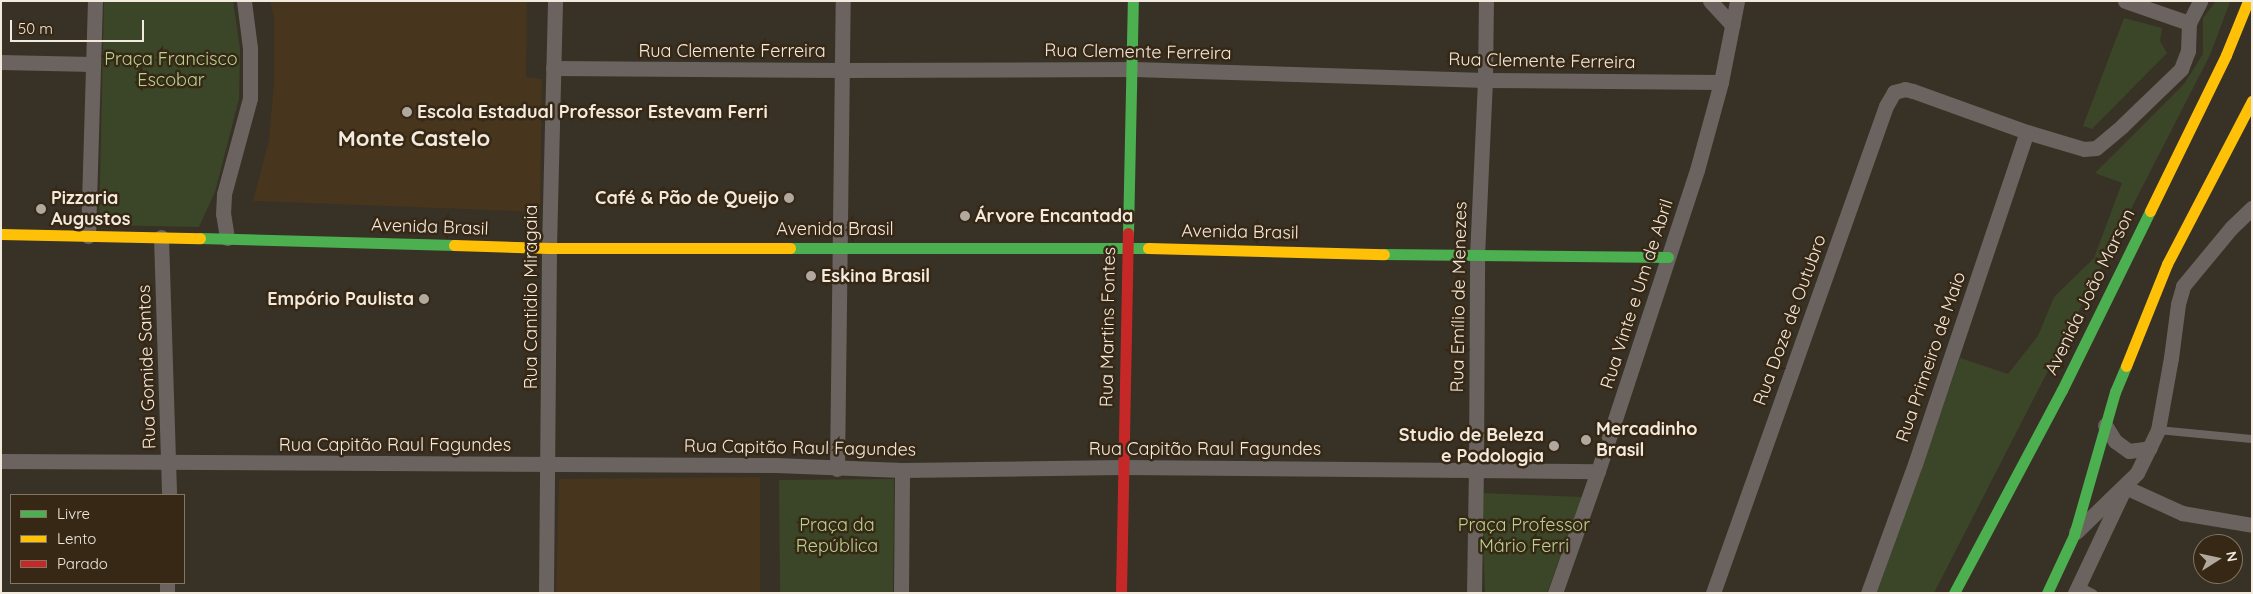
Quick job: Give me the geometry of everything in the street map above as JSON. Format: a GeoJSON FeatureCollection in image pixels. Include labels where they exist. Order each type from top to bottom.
{"type":"FeatureCollection","features":[{"type":"Feature","properties":{"kind":"street"},"geometry":{"type":"LineString","coordinates":[[88,236],[95,1]]}},
{"type":"Feature","properties":{"kind":"street"},"geometry":{"type":"LineString","coordinates":[[227,238],[223,214],[224,194],[250,98],[250,48],[244,1]]}},
{"type":"Feature","properties":{"kind":"street","name":"Rua Cantidio Miragaia"},"geometry":{"type":"LineString","coordinates":[[546,593],[549,248],[555,1]]}},
{"type":"Feature","properties":{"kind":"street"},"geometry":{"type":"LineString","coordinates":[[837,469],[843,1]]}},
{"type":"Feature","properties":{"kind":"street","name":"Rua Martins Fontes"},"geometry":{"type":"LineString","coordinates":[[1120,593],[1133,1]]}},
{"type":"Feature","properties":{"kind":"street","name":"Rua Emílio de Menezes"},"geometry":{"type":"LineString","coordinates":[[1474,593],[1476,256],[1485,80],[1486,1]]}},
{"type":"Feature","properties":{"kind":"street"},"geometry":{"type":"LineString","coordinates":[[1710,1],[1732,25]]}},
{"type":"Feature","properties":{"kind":"street","name":"Rua Vinte e Um de Abril"},"geometry":{"type":"LineString","coordinates":[[1555,593],[1598,471],[1697,170],[1721,82],[1737,1]]}},
{"type":"Feature","properties":{"kind":"street"},"geometry":{"type":"LineString","coordinates":[[2125,1],[2188,23]]}},
{"type":"Feature","properties":{"kind":"street"},"geometry":{"type":"LineString","coordinates":[[2027,132],[2084,149],[2102,145],[2181,69],[2188,51],[2188,23],[2200,1]]}},
{"type":"Feature","properties":{"kind":"street","name":"Avenida João Marson"},"geometry":{"type":"LineString","coordinates":[[1954,593],[2062,390],[2226,55],[2248,1]]}},
{"type":"Feature","properties":{"kind":"street"},"geometry":{"type":"LineString","coordinates":[[1,62],[92,64]]}},
{"type":"Feature","properties":{"kind":"street","name":"Rua Clemente Ferreira"},"geometry":{"type":"LineString","coordinates":[[554,68],[842,70],[1133,69],[1485,80],[1721,82]]}},
{"type":"Feature","properties":{"kind":"street","name":"Rua Doze de Outubro"},"geometry":{"type":"LineString","coordinates":[[1713,593],[1891,96],[1899,90],[1925,95],[2027,132]]}},
{"type":"Feature","properties":{"kind":"street"},"geometry":{"type":"LineString","coordinates":[[2047,593],[2074,535],[2115,392],[2167,264],[2198,201],[2252,101]]}},
{"type":"Feature","properties":{"kind":"street","name":"Rua Primeiro de Maio"},"geometry":{"type":"LineString","coordinates":[[1868,593],[1915,464],[2027,132]]}},
{"type":"Feature","properties":{"kind":"street"},"geometry":{"type":"LineString","coordinates":[[2074,535],[2125,487],[2137,473],[2158,430],[2171,358],[2178,304],[2183,286],[2231,228],[2252,208]]}},
{"type":"Feature","properties":{"kind":"street","name":"Avenida Brasil"},"geometry":{"type":"LineString","coordinates":[[1,234],[161,236],[549,248],[1127,247],[1476,256],[1668,257]]}},
{"type":"Feature","properties":{"kind":"street","name":"Rua Gomide Santos"},"geometry":{"type":"LineString","coordinates":[[161,236],[169,494]]}},
{"type":"Feature","properties":{"kind":"street"},"geometry":{"type":"LineString","coordinates":[[2105,425],[2115,441],[2129,450],[2150,448]]}},
{"type":"Feature","properties":{"kind":"street","name":"Rua Capitão Raul Fagundes"},"geometry":{"type":"LineString","coordinates":[[1,461],[169,464],[548,463],[776,465],[837,469],[902,470],[1122,467],[1598,471]]}},
{"type":"Feature","properties":{"kind":"street"},"geometry":{"type":"LineString","coordinates":[[901,593],[902,470]]}},
{"type":"Feature","properties":{"kind":"street"},"geometry":{"type":"LineString","coordinates":[[2125,487],[2182,513],[2252,525]]}},
{"type":"Feature","properties":{"kind":"street"},"geometry":{"type":"LineString","coordinates":[[2077,589],[2125,487]]}},
{"type":"Feature","properties":{"kind":"lane"},"geometry":{"type":"LineString","coordinates":[[2158,430],[2252,439]]}},
{"type":"Feature","properties":{"kind":"lane"},"geometry":{"type":"LineString","coordinates":[[2077,589],[2093,593]]}},
{"type":"Feature","properties":{"kind":"shaded area","name":"Escola Estadual Professor Estevam Ferri"},"geometry":{"type":"Polygon","coordinates":[[[270,1],[527,1],[526,77],[542,79],[540,212],[253,201],[269,140],[274,83],[274,17],[270,1]]]}},
{"type":"Feature","properties":{"kind":"shaded area"},"geometry":{"type":"Polygon","coordinates":[[[760,477],[760,593],[556,593],[559,479],[760,477]]]}},
{"type":"Feature","properties":{"kind":"green space","name":"Praça Francisco Escobar"},"geometry":{"type":"Polygon","coordinates":[[[104,1],[233,1],[240,48],[239,99],[215,192],[199,227],[99,225],[104,1]]]}},
{"type":"Feature","properties":{"kind":"green space"},"geometry":{"type":"Polygon","coordinates":[[[2216,1],[2230,2],[2210,55],[1934,593],[1877,593],[1960,358],[2008,374],[2038,336],[2054,297],[2094,258],[2122,183],[2095,173],[2184,84],[2203,54],[2203,18],[2216,1]]]}},
{"type":"Feature","properties":{"kind":"green space"},"geometry":{"type":"Polygon","coordinates":[[[2124,18],[2162,28],[2160,41],[2167,53],[2092,129],[2083,126],[2124,18]]]}},
{"type":"Feature","properties":{"kind":"green space","name":"Praça da República"},"geometry":{"type":"Polygon","coordinates":[[[894,479],[893,593],[780,593],[779,480],[894,479]]]}},
{"type":"Feature","properties":{"kind":"green space","name":"Praça Professor Mário Ferri"},"geometry":{"type":"Polygon","coordinates":[[[1481,493],[1582,497],[1547,593],[1485,593],[1481,493]]]}},
{"type":"Feature","properties":{"kind":"traffic: fast"},"geometry":{"type":"LineString","coordinates":[[1128,233],[1133,1]]}},
{"type":"Feature","properties":{"kind":"traffic: fast"},"geometry":{"type":"LineString","coordinates":[[1954,593],[2062,390],[2150,211]]}},
{"type":"Feature","properties":{"kind":"traffic: fast"},"geometry":{"type":"LineString","coordinates":[[200,238],[454,245]]}},
{"type":"Feature","properties":{"kind":"traffic: fast"},"geometry":{"type":"LineString","coordinates":[[790,248],[1148,248]]}},
{"type":"Feature","properties":{"kind":"traffic: fast"},"geometry":{"type":"LineString","coordinates":[[1384,254],[1668,257]]}},
{"type":"Feature","properties":{"kind":"traffic: fast"},"geometry":{"type":"LineString","coordinates":[[2047,593],[2074,535],[2115,392],[2126,366]]}},
{"type":"Feature","properties":{"kind":"traffic: slow"},"geometry":{"type":"LineString","coordinates":[[2150,211],[2226,55],[2248,1]]}},
{"type":"Feature","properties":{"kind":"traffic: slow"},"geometry":{"type":"LineString","coordinates":[[2126,366],[2167,264],[2252,101]]}},
{"type":"Feature","properties":{"kind":"traffic: slow"},"geometry":{"type":"LineString","coordinates":[[1,234],[200,238]]}},
{"type":"Feature","properties":{"kind":"traffic: slow"},"geometry":{"type":"LineString","coordinates":[[454,245],[549,248],[790,248]]}},
{"type":"Feature","properties":{"kind":"traffic: slow"},"geometry":{"type":"LineString","coordinates":[[1148,248],[1384,254]]}},
{"type":"Feature","properties":{"kind":"traffic: jam"},"geometry":{"type":"LineString","coordinates":[[1121,593],[1128,233]]}},
{"type":"Feature","properties":{"kind":"place","name":"Escola Estadual Professor Estevam Ferri"},"geometry":{"type":"Point","coordinates":[407,112]}},
{"type":"Feature","properties":{"kind":"place","name":"Café & Pão de Queijo"},"geometry":{"type":"Point","coordinates":[789,198]}},
{"type":"Feature","properties":{"kind":"place","name":"Pizzaria Augustos"},"geometry":{"type":"Point","coordinates":[41,209]}},
{"type":"Feature","properties":{"kind":"place","name":"Árvore Encantada"},"geometry":{"type":"Point","coordinates":[965,216]}},
{"type":"Feature","properties":{"kind":"place","name":"Eskina Brasil"},"geometry":{"type":"Point","coordinates":[811,276]}},
{"type":"Feature","properties":{"kind":"place","name":"Empório Paulista"},"geometry":{"type":"Point","coordinates":[424,299]}},
{"type":"Feature","properties":{"kind":"place","name":"Mercadinho Brasil"},"geometry":{"type":"Point","coordinates":[1586,440]}},
{"type":"Feature","properties":{"kind":"place","name":"Studio de Beleza e Podologia"},"geometry":{"type":"Point","coordinates":[1554,446]}},
{"type":"Feature","properties":{"kind":"district","name":"Monte Castelo"},"geometry":{"type":"Point","coordinates":[414,139]}}]}
